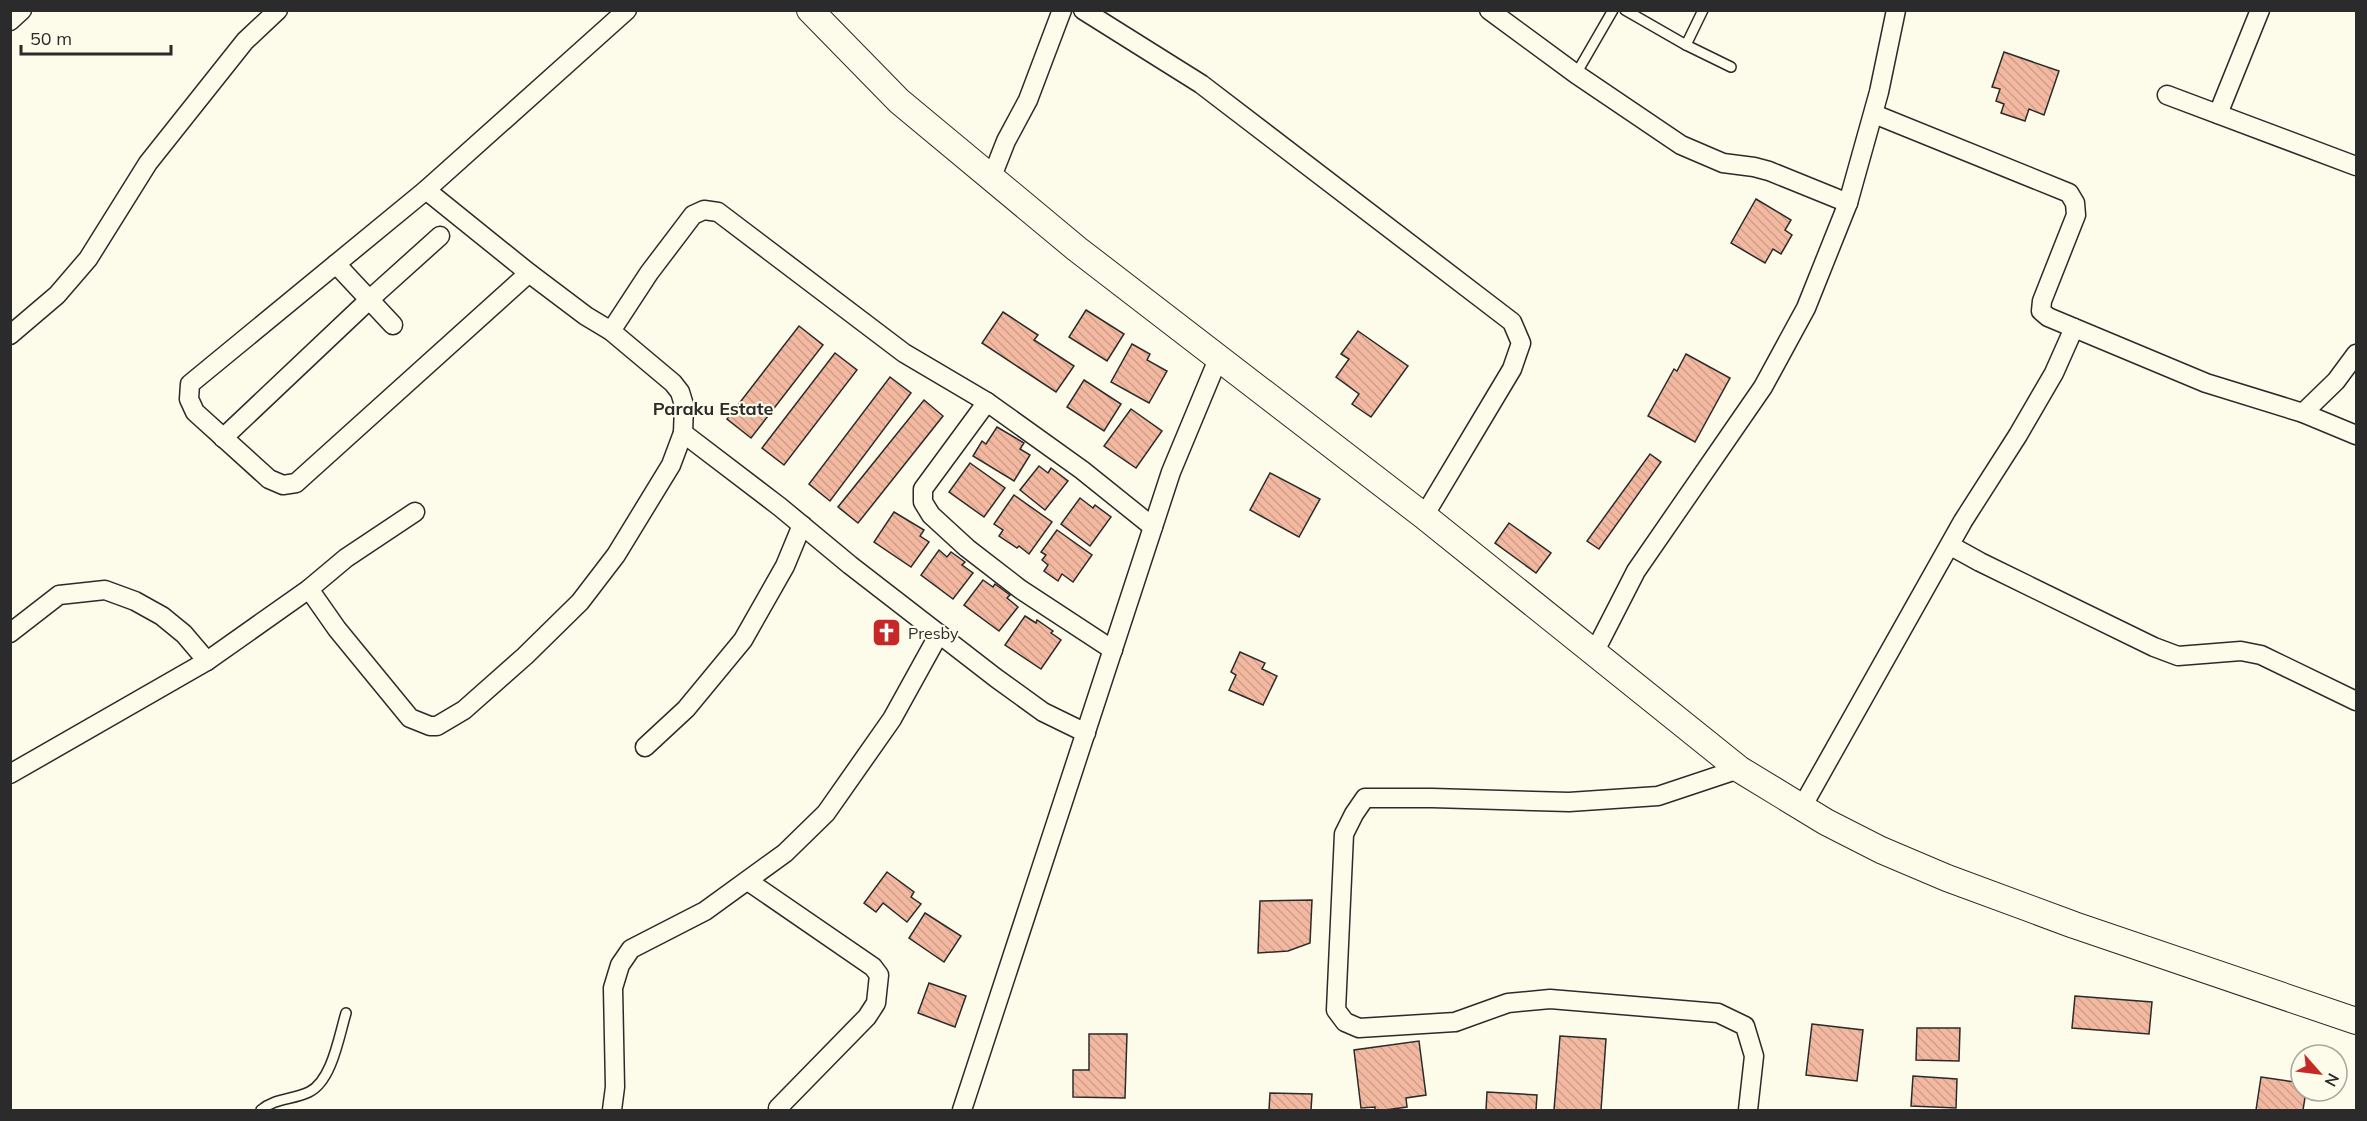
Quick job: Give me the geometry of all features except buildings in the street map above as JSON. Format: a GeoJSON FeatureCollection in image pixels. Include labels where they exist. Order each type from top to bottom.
{"type":"FeatureCollection","features":[{"type":"Feature","properties":{"kind":"street"},"geometry":{"type":"LineString","coordinates":[[10,21],[22,10]]}},
{"type":"Feature","properties":{"kind":"street"},"geometry":{"type":"LineString","coordinates":[[10,334],[57,295],[88,259],[148,163],[245,41],[278,10]]}},
{"type":"Feature","properties":{"kind":"street"},"geometry":{"type":"LineString","coordinates":[[529,273],[297,483],[283,485],[269,479],[195,412],[189,399],[190,384],[426,190],[627,10]]}},
{"type":"Feature","properties":{"kind":"street"},"geometry":{"type":"LineString","coordinates":[[810,10],[899,100],[1077,249],[1425,516],[1739,769],[1881,850],[1947,878],[2074,926],[2356,1021]]}},
{"type":"Feature","properties":{"kind":"street"},"geometry":{"type":"LineString","coordinates":[[992,179],[1006,141],[1028,100],[1062,10]]}},
{"type":"Feature","properties":{"kind":"street"},"geometry":{"type":"LineString","coordinates":[[1083,10],[1201,84],[1512,322],[1521,343],[1512,369],[1425,516]]}},
{"type":"Feature","properties":{"kind":"street"},"geometry":{"type":"LineString","coordinates":[[1489,10],[1515,18],[1576,74],[1681,145],[1723,163],[1768,171],[1848,203]]}},
{"type":"Feature","properties":{"kind":"street"},"geometry":{"type":"LineString","coordinates":[[1594,653],[1636,571],[1763,387],[1806,308],[1848,203],[1874,114],[1896,10]]}},
{"type":"Feature","properties":{"kind":"street"},"geometry":{"type":"LineString","coordinates":[[2218,114],[2260,10]]}},
{"type":"Feature","properties":{"kind":"street"},"geometry":{"type":"LineString","coordinates":[[2167,95],[2356,166]]}},
{"type":"Feature","properties":{"kind":"street"},"geometry":{"type":"LineString","coordinates":[[1874,114],[2069,193],[2075,203],[2076,215],[2042,301],[2041,311],[2048,317],[2206,383],[2303,413],[2356,435]]}},
{"type":"Feature","properties":{"kind":"street"},"geometry":{"type":"LineString","coordinates":[[309,589],[337,629],[410,718],[429,726],[437,726],[465,710],[580,602],[622,545],[671,465],[683,434],[684,412],[680,392],[673,383],[611,331],[586,316],[529,273],[426,190]]}},
{"type":"Feature","properties":{"kind":"street"},"geometry":{"type":"LineString","coordinates":[[611,331],[649,273],[693,214],[704,210],[718,212],[904,353],[987,402],[1082,471],[1153,527]]}},
{"type":"Feature","properties":{"kind":"street"},"geometry":{"type":"LineString","coordinates":[[223,438],[440,236]]}},
{"type":"Feature","properties":{"kind":"street"},"geometry":{"type":"LineString","coordinates":[[336,264],[393,325]]}},
{"type":"Feature","properties":{"kind":"street"},"geometry":{"type":"LineString","coordinates":[[1802,807],[1951,546],[2054,373],[2074,328]]}},
{"type":"Feature","properties":{"kind":"street"},"geometry":{"type":"LineString","coordinates":[[2303,413],[2337,381],[2356,354]]}},
{"type":"Feature","properties":{"kind":"street"},"geometry":{"type":"LineString","coordinates":[[962,1110],[1171,472],[1218,359]]}},
{"type":"Feature","properties":{"kind":"street"},"geometry":{"type":"LineString","coordinates":[[987,402],[923,489],[923,502],[931,515],[967,548],[1020,589],[1113,650]]}},
{"type":"Feature","properties":{"kind":"street"},"geometry":{"type":"LineString","coordinates":[[683,434],[939,634],[1043,712],[1086,733]]}},
{"type":"Feature","properties":{"kind":"street"},"geometry":{"type":"LineString","coordinates":[[10,774],[207,661],[309,589],[346,558],[415,512]]}},
{"type":"Feature","properties":{"kind":"street"},"geometry":{"type":"LineString","coordinates":[[645,747],[686,709],[743,640],[780,575],[802,525]]}},
{"type":"Feature","properties":{"kind":"street"},"geometry":{"type":"LineString","coordinates":[[1951,546],[2154,647],[2178,656],[2241,651],[2261,655],[2356,701]]}},
{"type":"Feature","properties":{"kind":"street"},"geometry":{"type":"LineString","coordinates":[[10,633],[59,595],[105,590],[162,616],[184,634],[207,661]]}},
{"type":"Feature","properties":{"kind":"street"},"geometry":{"type":"LineString","coordinates":[[612,1110],[615,1087],[613,988],[620,965],[631,949],[705,911],[748,881],[785,853],[826,813],[892,720],[939,634]]}},
{"type":"Feature","properties":{"kind":"street"},"geometry":{"type":"LineString","coordinates":[[1739,769],[1658,796],[1569,802],[1365,798],[1344,834],[1336,1010],[1345,1023],[1359,1028],[1455,1022],[1508,1003],[1550,999],[1718,1013],[1745,1026],[1754,1056],[1748,1110]]}},
{"type":"Feature","properties":{"kind":"street"},"geometry":{"type":"LineString","coordinates":[[748,881],[873,967],[879,975],[876,1003],[867,1017],[778,1108]]}},
{"type":"Feature","properties":{"kind":"lane"},"geometry":{"type":"LineString","coordinates":[[1576,74],[1613,10]]}},
{"type":"Feature","properties":{"kind":"lane"},"geometry":{"type":"LineString","coordinates":[[1625,10],[1731,68]]}},
{"type":"Feature","properties":{"kind":"lane"},"geometry":{"type":"LineString","coordinates":[[1686,45],[1703,10]]}},
{"type":"Feature","properties":{"kind":"lane"},"geometry":{"type":"LineString","coordinates":[[261,1110],[272,1102],[309,1092],[321,1083],[328,1072],[346,1013]]}},
{"type":"Feature","properties":{"kind":"place","name":"Presby"},"geometry":{"type":"Point","coordinates":[887,633]}},
{"type":"Feature","properties":{"kind":"district","name":"Paraku Estate"},"geometry":{"type":"Point","coordinates":[713,408]}}]}
